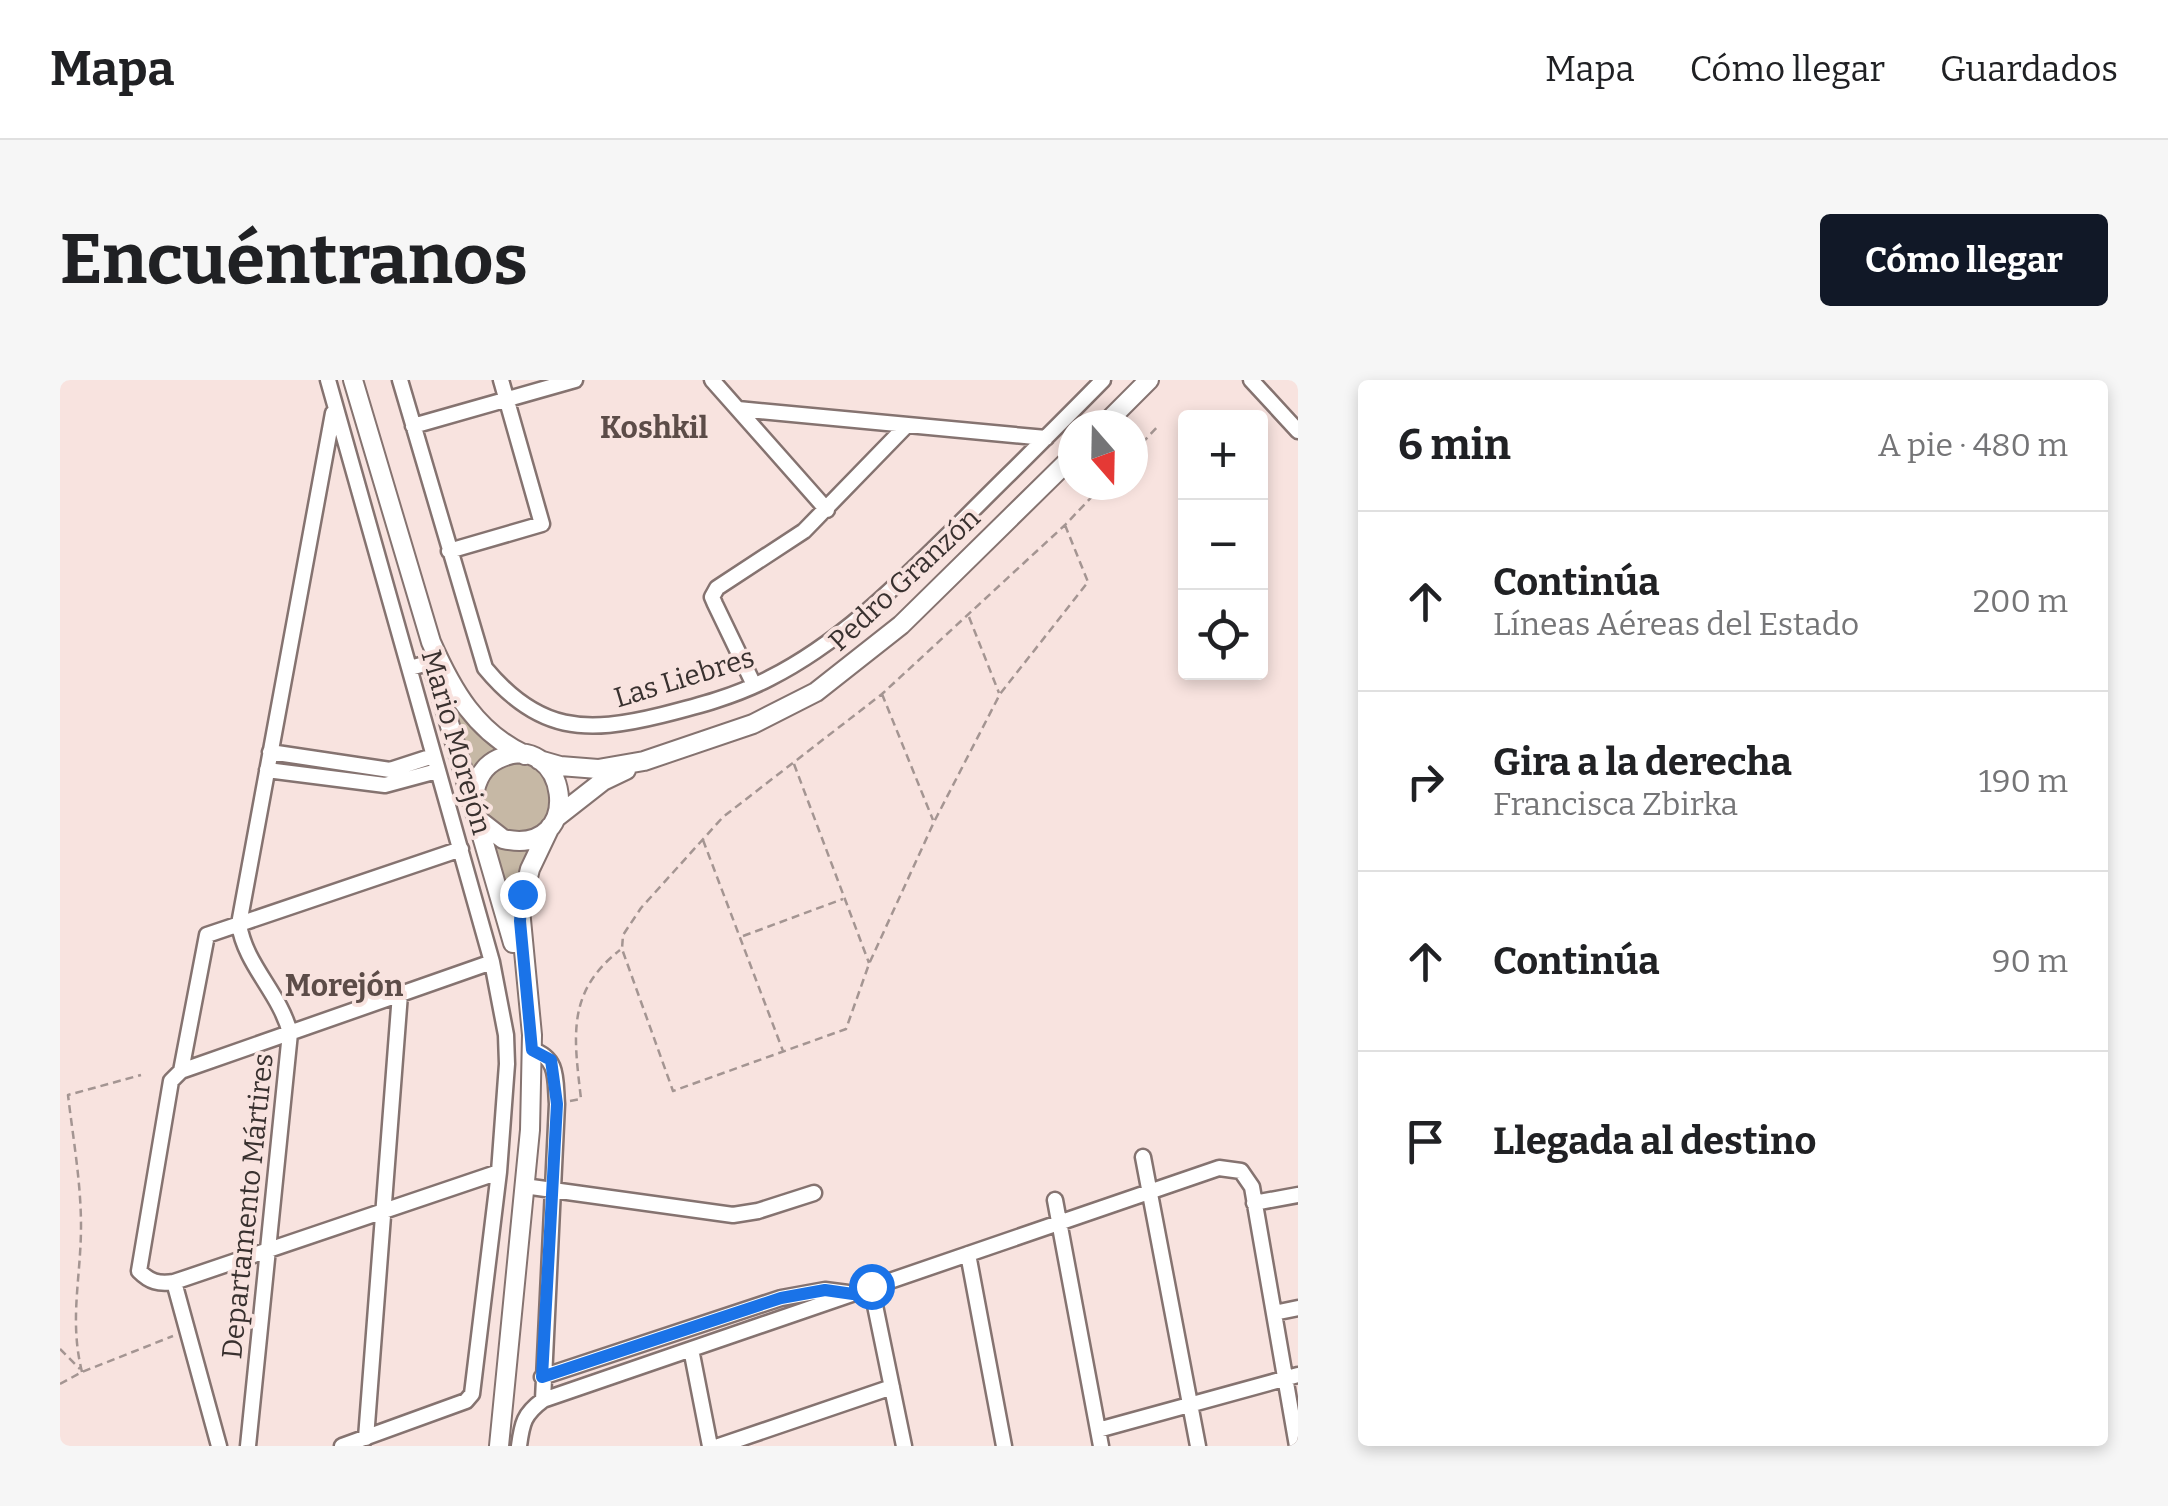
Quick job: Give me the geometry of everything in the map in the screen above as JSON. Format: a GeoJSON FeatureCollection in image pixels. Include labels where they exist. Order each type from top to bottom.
{"type":"FeatureCollection","features":[{"type":"Feature","properties":{"kind":"main road"},"geometry":{"type":"LineString","coordinates":[[354,380],[524,982]]}},
{"type":"Feature","properties":{"kind":"main road"},"geometry":{"type":"LineString","coordinates":[[1119,410],[1150,380]]}},
{"type":"Feature","properties":{"kind":"main road","name":"Pedro Granzón"},"geometry":{"type":"LineString","coordinates":[[553,822],[603,781],[644,762],[753,724],[816,692],[845,672],[901,625],[1058,471]]}},
{"type":"Feature","properties":{"kind":"main road"},"geometry":{"type":"LineString","coordinates":[[434,654],[456,694],[480,724],[554,774],[559,784],[560,806],[534,858],[521,901],[532,1050],[530,1130],[498,1446]]}},
{"type":"Feature","properties":{"kind":"main road"},"geometry":{"type":"LineString","coordinates":[[473,798],[479,777],[494,761],[514,754],[532,758]]}},
{"type":"Feature","properties":{"kind":"main road","name":"Pedro Granzón"},"geometry":{"type":"LineString","coordinates":[[532,758],[588,769],[644,762]]}},
{"type":"Feature","properties":{"kind":"main road"},"geometry":{"type":"LineString","coordinates":[[479,820],[494,835],[512,842],[533,839],[553,822]]}},
{"type":"Feature","properties":{"kind":"street","name":"Mario Morejón"},"geometry":{"type":"LineString","coordinates":[[328,380],[492,962],[504,1021],[507,1064],[499,1172],[472,1394],[466,1401],[366,1438]]}},
{"type":"Feature","properties":{"kind":"street"},"geometry":{"type":"LineString","coordinates":[[400,380],[449,551],[542,524],[501,380]]}},
{"type":"Feature","properties":{"kind":"street"},"geometry":{"type":"LineString","coordinates":[[414,426],[576,380]]}},
{"type":"Feature","properties":{"kind":"street"},"geometry":{"type":"LineString","coordinates":[[712,380],[828,510]]}},
{"type":"Feature","properties":{"kind":"street","name":"Las Liebres"},"geometry":{"type":"LineString","coordinates":[[449,551],[485,668],[501,688],[525,706],[544,716],[594,728],[680,711],[754,686],[812,653],[874,606],[1103,380]]}},
{"type":"Feature","properties":{"kind":"street"},"geometry":{"type":"LineString","coordinates":[[1251,380],[1298,431]]}},
{"type":"Feature","properties":{"kind":"street"},"geometry":{"type":"LineString","coordinates":[[239,924],[334,408]]}},
{"type":"Feature","properties":{"kind":"street"},"geometry":{"type":"LineString","coordinates":[[738,409],[1046,438]]}},
{"type":"Feature","properties":{"kind":"street"},"geometry":{"type":"LineString","coordinates":[[754,686],[712,596],[717,588],[804,531],[828,510],[907,424]]}},
{"type":"Feature","properties":{"kind":"street"},"geometry":{"type":"LineString","coordinates":[[410,668],[434,654]]}},
{"type":"Feature","properties":{"kind":"street"},"geometry":{"type":"LineString","coordinates":[[270,752],[390,770],[435,763]]}},
{"type":"Feature","properties":{"kind":"street"},"geometry":{"type":"LineString","coordinates":[[267,770],[386,785],[402,783],[435,763]]}},
{"type":"Feature","properties":{"kind":"street"},"geometry":{"type":"LineString","coordinates":[[181,1072],[208,934],[461,849]]}},
{"type":"Feature","properties":{"kind":"street","name":"Departamento Mártires"},"geometry":{"type":"LineString","coordinates":[[239,924],[254,967],[286,1016],[290,1033],[248,1446]]}},
{"type":"Feature","properties":{"kind":"street"},"geometry":{"type":"LineString","coordinates":[[492,962],[181,1072],[170,1081],[139,1271],[160,1284],[174,1282],[499,1172]]}},
{"type":"Feature","properties":{"kind":"street"},"geometry":{"type":"LineString","coordinates":[[342,1446],[366,1438],[400,994]]}},
{"type":"Feature","properties":{"kind":"street"},"geometry":{"type":"LineString","coordinates":[[532,1050],[551,1060],[557,1104],[543,1400]]}},
{"type":"Feature","properties":{"kind":"street"},"geometry":{"type":"LineString","coordinates":[[1143,1156],[1198,1446]]}},
{"type":"Feature","properties":{"kind":"street"},"geometry":{"type":"LineString","coordinates":[[519,1446],[522,1420],[528,1410],[543,1400],[1219,1168],[1241,1171],[1252,1187],[1274,1313],[1292,1377],[1297,1446]]}},
{"type":"Feature","properties":{"kind":"street"},"geometry":{"type":"LineString","coordinates":[[524,1186],[733,1214],[758,1211],[814,1194]]}},
{"type":"Feature","properties":{"kind":"street"},"geometry":{"type":"LineString","coordinates":[[1254,1203],[1298,1195]]}},
{"type":"Feature","properties":{"kind":"street"},"geometry":{"type":"LineString","coordinates":[[1055,1200],[1099,1438],[1190,1404],[1292,1377]]}},
{"type":"Feature","properties":{"kind":"street"},"geometry":{"type":"LineString","coordinates":[[968,1254],[1004,1446]]}},
{"type":"Feature","properties":{"kind":"street"},"geometry":{"type":"LineString","coordinates":[[174,1282],[219,1446]]}},
{"type":"Feature","properties":{"kind":"street"},"geometry":{"type":"LineString","coordinates":[[871,1286],[904,1446]]}},
{"type":"Feature","properties":{"kind":"street"},"geometry":{"type":"LineString","coordinates":[[542,1377],[781,1298],[825,1290],[853,1294]]}},
{"type":"Feature","properties":{"kind":"street"},"geometry":{"type":"LineString","coordinates":[[1274,1313],[1298,1308]]}},
{"type":"Feature","properties":{"kind":"street"},"geometry":{"type":"LineString","coordinates":[[691,1349],[710,1446]]}},
{"type":"Feature","properties":{"kind":"street"},"geometry":{"type":"LineString","coordinates":[[719,1446],[892,1387]]}},
{"type":"Feature","properties":{"kind":"path"},"geometry":{"type":"LineString","coordinates":[[1148,437],[1159,425]]}},
{"type":"Feature","properties":{"kind":"path"},"geometry":{"type":"LineString","coordinates":[[1065,525],[1088,582],[1000,694],[934,822],[870,964],[846,1028],[674,1091],[622,949],[624,935],[641,908],[723,817],[882,694],[1089,500]]}},
{"type":"Feature","properties":{"kind":"path"},"geometry":{"type":"LineString","coordinates":[[968,616],[1000,694]]}},
{"type":"Feature","properties":{"kind":"path"},"geometry":{"type":"LineString","coordinates":[[882,694],[934,822]]}},
{"type":"Feature","properties":{"kind":"path"},"geometry":{"type":"LineString","coordinates":[[794,763],[870,964]]}},
{"type":"Feature","properties":{"kind":"path"},"geometry":{"type":"LineString","coordinates":[[703,840],[784,1053]]}},
{"type":"Feature","properties":{"kind":"path"},"geometry":{"type":"LineString","coordinates":[[740,938],[844,898]]}},
{"type":"Feature","properties":{"kind":"path"},"geometry":{"type":"LineString","coordinates":[[557,1104],[581,1099],[576,1008],[601,965],[622,949]]}},
{"type":"Feature","properties":{"kind":"path"},"geometry":{"type":"LineString","coordinates":[[82,1372],[74,1340],[81,1214],[68,1094],[141,1075]]}},
{"type":"Feature","properties":{"kind":"path"},"geometry":{"type":"LineString","coordinates":[[60,1384],[187,1330]]}},
{"type":"Feature","properties":{"kind":"path"},"geometry":{"type":"LineString","coordinates":[[60,1349],[82,1372]]}},
{"type":"Feature","properties":{"kind":"shaded area"},"geometry":{"type":"Polygon","coordinates":[[[452,694],[506,751],[474,776],[452,694]]]}},
{"type":"Feature","properties":{"kind":"shaded area"},"geometry":{"type":"Polygon","coordinates":[[[522,763],[545,773],[554,809],[534,832],[504,832],[487,810],[483,788],[495,770],[522,763]]]}},
{"type":"Feature","properties":{"kind":"shaded area"},"geometry":{"type":"Polygon","coordinates":[[[493,841],[531,845],[515,914],[493,841]]]}},
{"type":"Feature","properties":{"kind":"district","name":"Koshkil"},"geometry":{"type":"Point","coordinates":[654,428]}},
{"type":"Feature","properties":{"kind":"district","name":"Morejón"},"geometry":{"type":"Point","coordinates":[344,986]}},
{"type":"Feature","properties":{"kind":"route"},"geometry":{"type":"LineString","coordinates":[[522,894],[520,921],[532,1050],[551,1060],[557,1104],[542,1377],[781,1298],[825,1290],[853,1294],[871,1286]]}}]}
